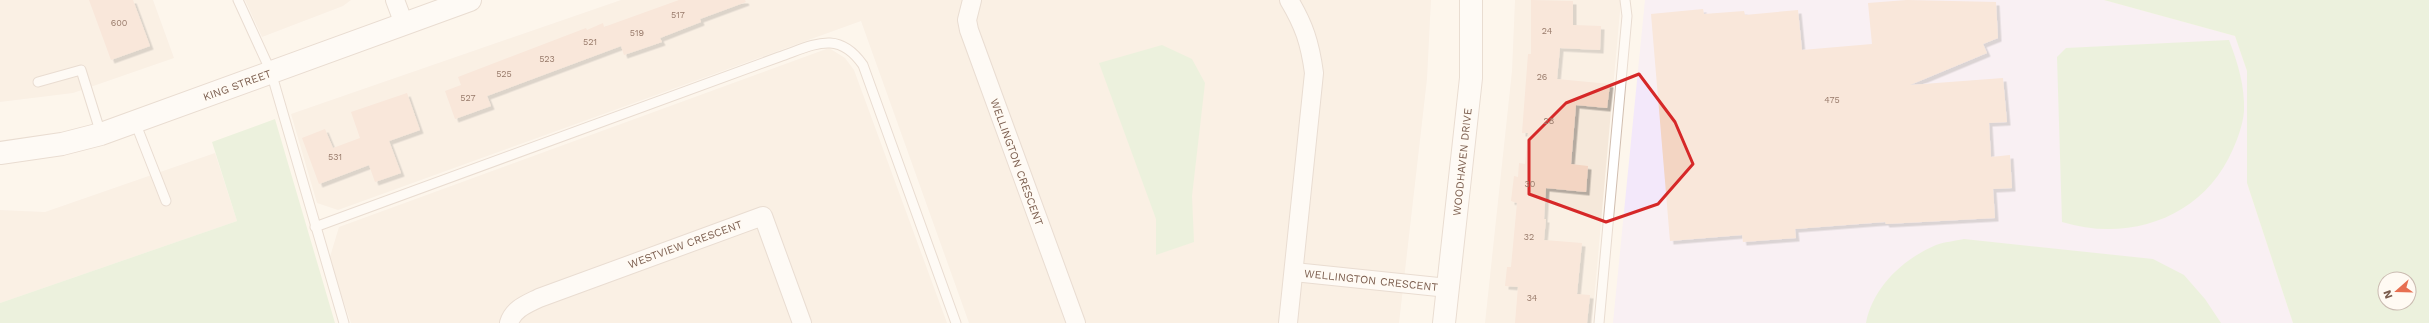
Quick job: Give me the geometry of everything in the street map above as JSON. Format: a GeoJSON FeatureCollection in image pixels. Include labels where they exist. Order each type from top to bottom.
{"type":"FeatureCollection","features":[{"type":"Feature","properties":{"kind":"street"},"geometry":{"type":"LineString","coordinates":[[395,0],[404,24]]}},
{"type":"Feature","properties":{"kind":"street","name":"KING STREET"},"geometry":{"type":"LineString","coordinates":[[0,153],[49,146],[101,134],[470,0]]}},
{"type":"Feature","properties":{"kind":"street","name":"WELLINGTON CRESCENT"},"geometry":{"type":"LineString","coordinates":[[972,0],[967,20],[969,30],[1076,323]]}},
{"type":"Feature","properties":{"kind":"street","name":"WELLINGTON CRESCENT"},"geometry":{"type":"LineString","coordinates":[[1288,323],[1314,73],[1310,46],[1303,22],[1289,0]]}},
{"type":"Feature","properties":{"kind":"street","name":"WOODHAVEN DRIVE"},"geometry":{"type":"LineString","coordinates":[[1444,323],[1471,78],[1471,0]]}},
{"type":"Feature","properties":{"kind":"street","name":"WESTVIEW CRESCENT"},"geometry":{"type":"LineString","coordinates":[[509,323],[511,316],[523,306],[539,298],[763,216],[802,323]]}},
{"type":"Feature","properties":{"kind":"street","name":"WELLINGTON CRESCENT"},"geometry":{"type":"LineString","coordinates":[[1294,272],[1448,288]]}},
{"type":"Feature","properties":{"kind":"lane"},"geometry":{"type":"LineString","coordinates":[[238,0],[271,72],[344,323]]}},
{"type":"Feature","properties":{"kind":"lane"},"geometry":{"type":"LineString","coordinates":[[1599,323],[1626,16],[1625,0]]}},
{"type":"Feature","properties":{"kind":"lane"},"geometry":{"type":"LineString","coordinates":[[315,227],[786,54],[818,44],[838,43],[853,51],[863,65],[956,323]]}},
{"type":"Feature","properties":{"kind":"lane"},"geometry":{"type":"LineString","coordinates":[[38,82],[81,70],[101,134]]}},
{"type":"Feature","properties":{"kind":"lane"},"geometry":{"type":"LineString","coordinates":[[135,122],[166,201]]}},
{"type":"Feature","properties":{"kind":"highlighted area"},"geometry":{"type":"Polygon","coordinates":[[[1639,74],[1675,122],[1693,164],[1658,204],[1606,222],[1529,194],[1529,140],[1566,103],[1639,74]]]}},
{"type":"Feature","properties":{"kind":"shaded area"},"geometry":{"type":"Polygon","coordinates":[[[0,0],[153,0],[174,58],[73,93],[0,102],[0,0]]]}},
{"type":"Feature","properties":{"kind":"shaded area"},"geometry":{"type":"Polygon","coordinates":[[[245,0],[351,0],[343,6],[262,37],[245,0]]]}},
{"type":"Feature","properties":{"kind":"shaded area"},"geometry":{"type":"Polygon","coordinates":[[[621,0],[1431,0],[1427,79],[1399,323],[969,323],[861,21],[338,210],[317,203],[291,114],[621,0]]]}},
{"type":"Feature","properties":{"kind":"shaded area"},"geometry":{"type":"Polygon","coordinates":[[[1515,0],[1621,0],[1592,323],[1485,323],[1512,71],[1515,0]]]}},
{"type":"Feature","properties":{"kind":"shaded area"},"geometry":{"type":"Polygon","coordinates":[[[1645,0],[2104,0],[2235,36],[2247,71],[2247,183],[2293,323],[1613,323],[1645,0]]]}},
{"type":"Feature","properties":{"kind":"shaded area"},"geometry":{"type":"Polygon","coordinates":[[[829,48],[845,58],[854,70],[947,323],[351,323],[329,260],[339,227],[829,48]]]}},
{"type":"Feature","properties":{"kind":"shaded area"},"geometry":{"type":"Polygon","coordinates":[[[215,153],[237,221],[0,303],[0,210],[45,212],[215,153]]]}},
{"type":"Feature","properties":{"kind":"green space"},"geometry":{"type":"Polygon","coordinates":[[[2104,0],[2429,0],[2429,323],[2293,323],[2247,183],[2247,71],[2235,36],[2104,0]]]}},
{"type":"Feature","properties":{"kind":"green space"},"geometry":{"type":"Polygon","coordinates":[[[2229,40],[2238,66],[2242,84],[2244,111],[2240,131],[2233,149],[2220,173],[2204,192],[2184,208],[2162,219],[2138,226],[2113,229],[2088,228],[2062,222],[2057,57],[2066,48],[2229,40]]]}},
{"type":"Feature","properties":{"kind":"green space"},"geometry":{"type":"Polygon","coordinates":[[[1162,45],[1192,59],[1205,83],[1192,196],[1194,242],[1156,255],[1156,219],[1099,63],[1162,45]]]}},
{"type":"Feature","properties":{"kind":"green space"},"geometry":{"type":"Polygon","coordinates":[[[275,119],[335,323],[0,323],[0,303],[237,221],[212,142],[275,119]]]}},
{"type":"Feature","properties":{"kind":"green space"},"geometry":{"type":"Polygon","coordinates":[[[1964,239],[2153,259],[2184,275],[2205,299],[2221,323],[1866,323],[1875,298],[1891,276],[1901,266],[1912,258],[1936,245],[1964,239]]]}},
{"type":"Feature","properties":{"kind":"building"},"geometry":{"type":"Polygon","coordinates":[[[89,0],[133,0],[150,46],[111,60],[89,0]]]}},
{"type":"Feature","properties":{"kind":"building"},"geometry":{"type":"Polygon","coordinates":[[[679,0],[745,0],[746,2],[700,19],[701,22],[660,38],[662,42],[624,55],[621,46],[487,96],[491,106],[455,119],[445,91],[461,85],[458,77],[586,28],[587,30],[603,23],[604,27],[679,0]]]}},
{"type":"Feature","properties":{"kind":"building"},"geometry":{"type":"Polygon","coordinates":[[[1531,0],[1573,1],[1573,25],[1601,26],[1600,50],[1560,48],[1557,79],[1610,84],[1607,108],[1576,105],[1571,164],[1588,166],[1586,192],[1546,188],[1544,219],[1546,219],[1544,240],[1582,243],[1577,294],[1590,295],[1587,323],[1515,323],[1518,287],[1505,286],[1507,267],[1511,267],[1517,203],[1511,201],[1514,176],[1518,177],[1519,163],[1525,164],[1528,133],[1522,133],[1528,54],[1531,54],[1531,0]]]}},
{"type":"Feature","properties":{"kind":"building"},"geometry":{"type":"Polygon","coordinates":[[[1907,0],[1996,2],[1998,38],[1983,44],[1987,53],[1910,85],[2003,78],[2007,122],[1989,123],[1991,157],[2010,155],[2012,188],[1993,189],[1995,218],[1886,224],[1885,222],[1795,229],[1796,238],[1743,242],[1742,235],[1670,241],[1651,14],[1703,9],[1704,14],[1744,11],[1745,15],[1798,10],[1802,50],[1872,44],[1868,3],[1907,0]]]}},
{"type":"Feature","properties":{"kind":"building"},"geometry":{"type":"Polygon","coordinates":[[[407,93],[420,130],[389,141],[401,173],[375,182],[369,165],[319,184],[302,138],[325,129],[333,148],[360,138],[351,112],[407,93]]]}}]}
